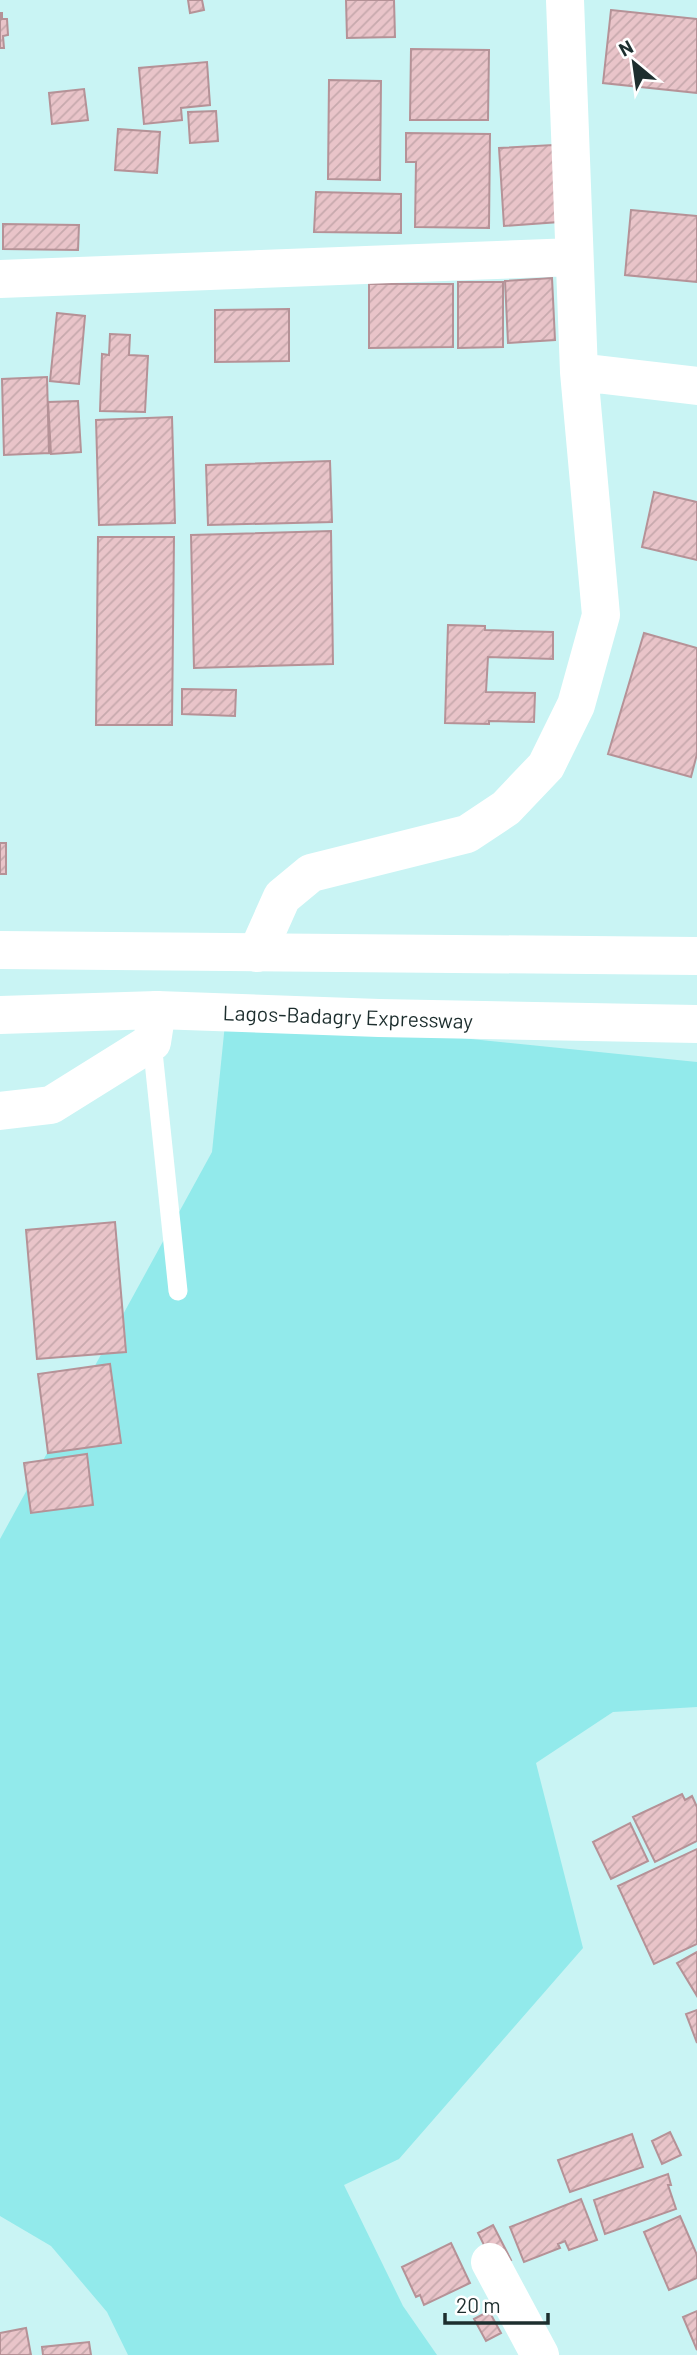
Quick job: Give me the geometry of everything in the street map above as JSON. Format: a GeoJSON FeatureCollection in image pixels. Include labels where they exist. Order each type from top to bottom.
{"type":"FeatureCollection","features":[{"type":"Feature","properties":{"kind":"main road"},"geometry":{"type":"LineString","coordinates":[[257,953],[282,897],[311,873],[467,834],[506,808],[546,766],[576,705],[601,615],[579,372],[565,0]]}},
{"type":"Feature","properties":{"kind":"main road"},"geometry":{"type":"LineString","coordinates":[[0,279],[574,257]]}},
{"type":"Feature","properties":{"kind":"main road"},"geometry":{"type":"LineString","coordinates":[[579,372],[697,386]]}},
{"type":"Feature","properties":{"kind":"main road"},"geometry":{"type":"LineString","coordinates":[[0,950],[697,956]]}},
{"type":"Feature","properties":{"kind":"main road","name":"Lagos-Badagry Expressway"},"geometry":{"type":"LineString","coordinates":[[0,1015],[155,1026],[379,1018],[697,1024]]}},
{"type":"Feature","properties":{"kind":"main road"},"geometry":{"type":"LineString","coordinates":[[0,1111],[51,1105],[155,1026]]}},
{"type":"Feature","properties":{"kind":"main road"},"geometry":{"type":"LineString","coordinates":[[490,2263],[540,2355]]}},
{"type":"Feature","properties":{"kind":"lane"},"geometry":{"type":"LineString","coordinates":[[155,1026],[178,1290]]}},
{"type":"Feature","properties":{"kind":"shaded area"},"geometry":{"type":"Polygon","coordinates":[[[226,1014],[697,1062],[697,1707],[613,1712],[536,1763],[583,1948],[399,2159],[344,2185],[403,2306],[437,2355],[128,2355],[107,2312],[51,2246],[0,2216],[0,1539],[212,1152],[226,1014]]]}},
{"type":"Feature","properties":{"kind":"building"},"geometry":{"type":"Polygon","coordinates":[[[188,0],[202,0],[204,10],[190,13],[188,0]]]}},
{"type":"Feature","properties":{"kind":"building"},"geometry":{"type":"Polygon","coordinates":[[[346,0],[394,0],[395,37],[347,38],[346,0]]]}},
{"type":"Feature","properties":{"kind":"building"},"geometry":{"type":"Polygon","coordinates":[[[611,10],[697,19],[697,93],[603,83],[611,10]]]}},
{"type":"Feature","properties":{"kind":"building"},"geometry":{"type":"Polygon","coordinates":[[[0,13],[2,19],[7,19],[8,35],[3,36],[4,48],[0,48],[0,13]]]}},
{"type":"Feature","properties":{"kind":"building"},"geometry":{"type":"Polygon","coordinates":[[[411,49],[489,50],[488,120],[410,120],[411,49]]]}},
{"type":"Feature","properties":{"kind":"building"},"geometry":{"type":"Polygon","coordinates":[[[207,62],[210,105],[181,108],[182,120],[144,124],[139,68],[207,62]]]}},
{"type":"Feature","properties":{"kind":"building"},"geometry":{"type":"Polygon","coordinates":[[[329,80],[381,81],[380,180],[328,179],[329,80]]]}},
{"type":"Feature","properties":{"kind":"building"},"geometry":{"type":"Polygon","coordinates":[[[84,89],[88,120],[52,124],[49,93],[84,89]]]}},
{"type":"Feature","properties":{"kind":"building"},"geometry":{"type":"Polygon","coordinates":[[[216,111],[218,141],[190,143],[188,112],[216,111]]]}},
{"type":"Feature","properties":{"kind":"building"},"geometry":{"type":"Polygon","coordinates":[[[118,129],[160,132],[157,173],[115,170],[118,129]]]}},
{"type":"Feature","properties":{"kind":"building"},"geometry":{"type":"Polygon","coordinates":[[[406,133],[490,134],[489,228],[415,227],[416,162],[406,162],[406,133]]]}},
{"type":"Feature","properties":{"kind":"building"},"geometry":{"type":"Polygon","coordinates":[[[553,145],[559,222],[504,226],[499,148],[553,145]]]}},
{"type":"Feature","properties":{"kind":"building"},"geometry":{"type":"Polygon","coordinates":[[[316,192],[401,194],[401,233],[314,232],[316,192]]]}},
{"type":"Feature","properties":{"kind":"building"},"geometry":{"type":"Polygon","coordinates":[[[631,210],[697,216],[697,282],[625,275],[631,210]]]}},
{"type":"Feature","properties":{"kind":"building"},"geometry":{"type":"Polygon","coordinates":[[[3,224],[79,225],[78,250],[3,249],[3,224]]]}},
{"type":"Feature","properties":{"kind":"building"},"geometry":{"type":"Polygon","coordinates":[[[552,278],[555,340],[508,343],[505,281],[552,278]]]}},
{"type":"Feature","properties":{"kind":"building"},"geometry":{"type":"Polygon","coordinates":[[[458,282],[503,282],[503,347],[458,348],[458,282]]]}},
{"type":"Feature","properties":{"kind":"building"},"geometry":{"type":"Polygon","coordinates":[[[369,284],[453,284],[453,347],[369,348],[369,284]]]}},
{"type":"Feature","properties":{"kind":"building"},"geometry":{"type":"Polygon","coordinates":[[[289,309],[289,361],[215,362],[215,310],[289,309]]]}},
{"type":"Feature","properties":{"kind":"building"},"geometry":{"type":"Polygon","coordinates":[[[57,313],[85,316],[79,384],[50,381],[57,313]]]}},
{"type":"Feature","properties":{"kind":"building"},"geometry":{"type":"Polygon","coordinates":[[[110,334],[130,335],[129,355],[148,356],[145,412],[100,411],[102,354],[109,355],[110,334]]]}},
{"type":"Feature","properties":{"kind":"building"},"geometry":{"type":"Polygon","coordinates":[[[47,377],[49,453],[4,455],[2,379],[47,377]]]}},
{"type":"Feature","properties":{"kind":"building"},"geometry":{"type":"Polygon","coordinates":[[[78,401],[81,452],[51,454],[48,402],[78,401]]]}},
{"type":"Feature","properties":{"kind":"building"},"geometry":{"type":"Polygon","coordinates":[[[172,417],[175,523],[99,525],[96,420],[172,417]]]}},
{"type":"Feature","properties":{"kind":"building"},"geometry":{"type":"Polygon","coordinates":[[[330,461],[332,522],[208,525],[206,465],[330,461]]]}},
{"type":"Feature","properties":{"kind":"building"},"geometry":{"type":"Polygon","coordinates":[[[654,492],[697,502],[697,560],[642,547],[654,492]]]}},
{"type":"Feature","properties":{"kind":"building"},"geometry":{"type":"Polygon","coordinates":[[[331,531],[333,664],[194,668],[191,535],[331,531]]]}},
{"type":"Feature","properties":{"kind":"building"},"geometry":{"type":"Polygon","coordinates":[[[98,537],[174,537],[172,725],[96,725],[98,537]]]}},
{"type":"Feature","properties":{"kind":"building"},"geometry":{"type":"Polygon","coordinates":[[[448,625],[485,626],[485,630],[553,632],[553,659],[488,657],[486,692],[535,693],[534,722],[445,723],[448,625]]]}},
{"type":"Feature","properties":{"kind":"building"},"geometry":{"type":"Polygon","coordinates":[[[644,633],[697,648],[697,754],[691,777],[608,754],[644,633]]]}},
{"type":"Feature","properties":{"kind":"building"},"geometry":{"type":"Polygon","coordinates":[[[182,689],[236,690],[235,716],[182,714],[182,689]]]}},
{"type":"Feature","properties":{"kind":"building"},"geometry":{"type":"Polygon","coordinates":[[[0,843],[6,843],[6,874],[0,874],[0,843]]]}},
{"type":"Feature","properties":{"kind":"building"},"geometry":{"type":"Polygon","coordinates":[[[115,1222],[126,1352],[37,1359],[26,1230],[115,1222]]]}},
{"type":"Feature","properties":{"kind":"building"},"geometry":{"type":"Polygon","coordinates":[[[110,1364],[121,1443],[48,1453],[38,1374],[110,1364]]]}},
{"type":"Feature","properties":{"kind":"building"},"geometry":{"type":"Polygon","coordinates":[[[87,1454],[93,1505],[31,1513],[24,1463],[87,1454]]]}},
{"type":"Feature","properties":{"kind":"building"},"geometry":{"type":"Polygon","coordinates":[[[682,1794],[685,1800],[692,1796],[697,1807],[697,1841],[655,1862],[633,1817],[682,1794]]]}},
{"type":"Feature","properties":{"kind":"building"},"geometry":{"type":"Polygon","coordinates":[[[630,1823],[648,1861],[611,1879],[593,1842],[630,1823]]]}},
{"type":"Feature","properties":{"kind":"building"},"geometry":{"type":"Polygon","coordinates":[[[697,1849],[697,1944],[654,1964],[618,1886],[697,1849]]]}},
{"type":"Feature","properties":{"kind":"building"},"geometry":{"type":"Polygon","coordinates":[[[697,1952],[697,1996],[677,1963],[697,1952]]]}},
{"type":"Feature","properties":{"kind":"building"},"geometry":{"type":"Polygon","coordinates":[[[697,2010],[697,2043],[686,2014],[697,2010]]]}},
{"type":"Feature","properties":{"kind":"building"},"geometry":{"type":"Polygon","coordinates":[[[670,2132],[681,2155],[662,2164],[652,2141],[670,2132]]]}},
{"type":"Feature","properties":{"kind":"building"},"geometry":{"type":"Polygon","coordinates":[[[632,2134],[643,2167],[570,2192],[558,2160],[632,2134]]]}},
{"type":"Feature","properties":{"kind":"building"},"geometry":{"type":"Polygon","coordinates":[[[668,2174],[671,2185],[668,2185],[676,2209],[605,2234],[594,2200],[668,2174]]]}},
{"type":"Feature","properties":{"kind":"building"},"geometry":{"type":"Polygon","coordinates":[[[581,2199],[597,2240],[569,2250],[565,2241],[558,2244],[560,2248],[524,2262],[510,2227],[581,2199]]]}},
{"type":"Feature","properties":{"kind":"building"},"geometry":{"type":"Polygon","coordinates":[[[680,2216],[697,2255],[697,2278],[669,2290],[644,2232],[680,2216]]]}},
{"type":"Feature","properties":{"kind":"building"},"geometry":{"type":"Polygon","coordinates":[[[493,2225],[511,2260],[495,2267],[478,2233],[493,2225]]]}},
{"type":"Feature","properties":{"kind":"building"},"geometry":{"type":"Polygon","coordinates":[[[451,2243],[470,2283],[424,2305],[420,2295],[416,2297],[402,2267],[451,2243]]]}},
{"type":"Feature","properties":{"kind":"building"},"geometry":{"type":"Polygon","coordinates":[[[489,2311],[501,2333],[486,2341],[474,2319],[489,2311]]]}},
{"type":"Feature","properties":{"kind":"building"},"geometry":{"type":"Polygon","coordinates":[[[697,2311],[697,2350],[683,2317],[697,2311]]]}},
{"type":"Feature","properties":{"kind":"building"},"geometry":{"type":"Polygon","coordinates":[[[26,2328],[31,2355],[0,2355],[0,2333],[26,2328]]]}},
{"type":"Feature","properties":{"kind":"building"},"geometry":{"type":"Polygon","coordinates":[[[89,2342],[91,2355],[43,2355],[42,2347],[89,2342]]]}}]}
